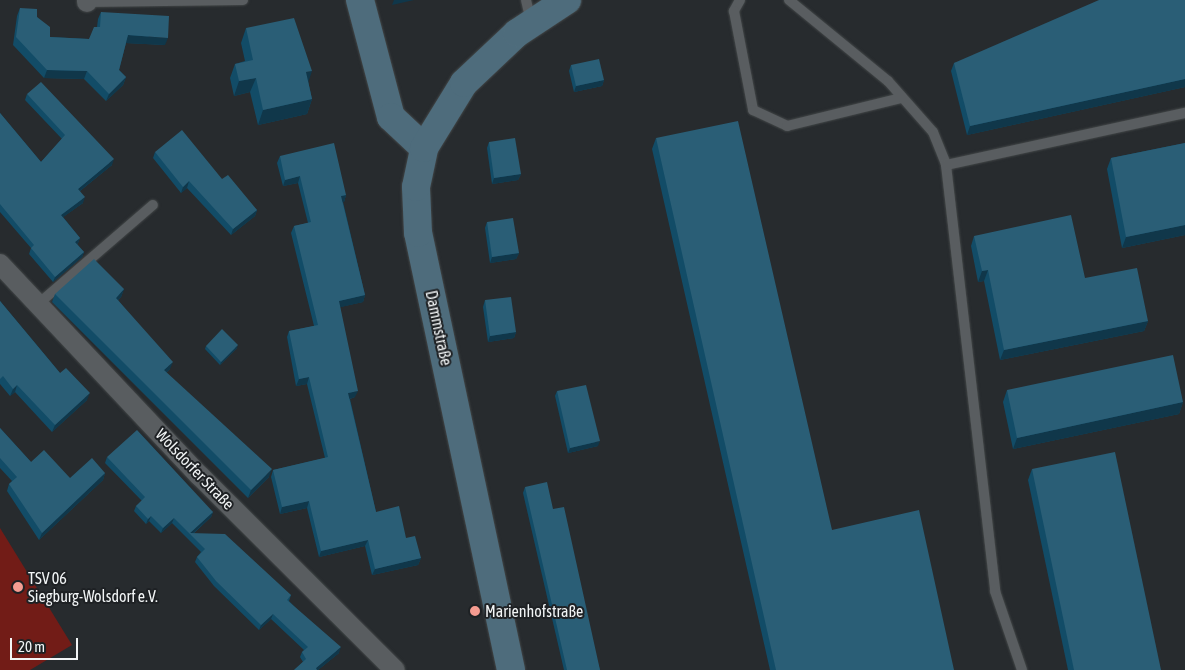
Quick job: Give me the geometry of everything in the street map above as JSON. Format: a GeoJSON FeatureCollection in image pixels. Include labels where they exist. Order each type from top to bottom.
{"type":"FeatureCollection","features":[{"type":"Feature","properties":{"kind":"street"},"geometry":{"type":"LineString","coordinates":[[360,0],[391,118],[424,148],[464,83],[529,11],[567,0]]}},
{"type":"Feature","properties":{"kind":"street","name":"Dammstraße"},"geometry":{"type":"LineString","coordinates":[[424,148],[416,187],[418,233],[511,670]]}},
{"type":"Feature","properties":{"kind":"street","name":"Wolsdorfer Straße"},"geometry":{"type":"LineString","coordinates":[[0,264],[37,305],[395,670]]}},
{"type":"Feature","properties":{"kind":"lane"},"geometry":{"type":"LineString","coordinates":[[87,1],[243,0]]}},
{"type":"Feature","properties":{"kind":"lane"},"geometry":{"type":"LineString","coordinates":[[740,0],[734,11],[753,110],[787,126],[901,98]]}},
{"type":"Feature","properties":{"kind":"lane"},"geometry":{"type":"LineString","coordinates":[[789,0],[888,81],[933,132],[946,165],[974,379],[995,591],[1022,670]]}},
{"type":"Feature","properties":{"kind":"lane"},"geometry":{"type":"LineString","coordinates":[[946,165],[1185,113]]}},
{"type":"Feature","properties":{"kind":"lane"},"geometry":{"type":"LineString","coordinates":[[37,305],[153,205]]}},
{"type":"Feature","properties":{"kind":"shaded area","name":"TSV 06 Siegburg-Wolsdorf e.V."},"geometry":{"type":"Polygon","coordinates":[[[0,528],[72,645],[30,670],[0,670],[0,528]]]}},
{"type":"Feature","properties":{"kind":"building"},"geometry":{"type":"Polygon","coordinates":[[[1099,0],[1185,0],[1185,79],[970,126],[954,63],[1099,0]]]}},
{"type":"Feature","properties":{"kind":"building"},"geometry":{"type":"Polygon","coordinates":[[[20,8],[37,9],[37,17],[50,27],[50,37],[89,39],[94,27],[100,27],[101,12],[169,16],[168,38],[128,35],[119,70],[126,77],[109,94],[87,71],[47,70],[16,37],[20,8]]]}},
{"type":"Feature","properties":{"kind":"building"},"geometry":{"type":"Polygon","coordinates":[[[294,18],[312,71],[306,72],[312,99],[263,110],[256,78],[239,81],[235,64],[253,60],[246,28],[294,18]]]}},
{"type":"Feature","properties":{"kind":"building"},"geometry":{"type":"Polygon","coordinates":[[[599,59],[604,80],[576,86],[571,65],[599,59]]]}},
{"type":"Feature","properties":{"kind":"building"},"geometry":{"type":"Polygon","coordinates":[[[41,82],[114,159],[78,189],[85,197],[61,215],[80,238],[75,242],[84,252],[55,277],[31,248],[34,245],[0,204],[0,113],[41,162],[65,135],[27,94],[41,82]]]}},
{"type":"Feature","properties":{"kind":"building"},"geometry":{"type":"Polygon","coordinates":[[[738,121],[832,530],[919,510],[954,670],[776,670],[656,138],[738,121]]]}},
{"type":"Feature","properties":{"kind":"building"},"geometry":{"type":"Polygon","coordinates":[[[182,130],[222,179],[228,175],[257,210],[233,229],[189,181],[183,187],[155,152],[182,130]]]}},
{"type":"Feature","properties":{"kind":"building"},"geometry":{"type":"Polygon","coordinates":[[[515,138],[521,174],[494,178],[489,142],[515,138]]]}},
{"type":"Feature","properties":{"kind":"building"},"geometry":{"type":"Polygon","coordinates":[[[334,143],[346,195],[341,196],[365,295],[339,301],[358,391],[348,393],[376,512],[399,506],[406,538],[415,536],[421,558],[375,569],[368,540],[321,551],[309,501],[282,507],[273,470],[328,457],[309,377],[299,379],[289,331],[318,325],[294,226],[311,222],[300,176],[285,180],[280,156],[334,143]]]}},
{"type":"Feature","properties":{"kind":"building"},"geometry":{"type":"Polygon","coordinates":[[[1185,143],[1185,225],[1126,237],[1111,158],[1185,143]]]}},
{"type":"Feature","properties":{"kind":"building"},"geometry":{"type":"Polygon","coordinates":[[[1071,215],[1085,278],[1137,268],[1148,321],[1004,350],[988,270],[982,271],[974,236],[1071,215]]]}},
{"type":"Feature","properties":{"kind":"building"},"geometry":{"type":"Polygon","coordinates":[[[513,218],[519,253],[492,257],[487,222],[513,218]]]}},
{"type":"Feature","properties":{"kind":"building"},"geometry":{"type":"Polygon","coordinates":[[[94,259],[124,289],[116,298],[173,362],[164,370],[272,469],[251,490],[55,294],[94,259]]]}},
{"type":"Feature","properties":{"kind":"building"},"geometry":{"type":"Polygon","coordinates":[[[511,297],[516,332],[490,336],[485,300],[511,297]]]}},
{"type":"Feature","properties":{"kind":"building"},"geometry":{"type":"Polygon","coordinates":[[[0,301],[60,373],[66,368],[90,393],[55,425],[17,385],[13,389],[3,376],[0,379],[0,301]]]}},
{"type":"Feature","properties":{"kind":"building"},"geometry":{"type":"Polygon","coordinates":[[[222,329],[238,345],[221,362],[206,346],[222,329]]]}},
{"type":"Feature","properties":{"kind":"building"},"geometry":{"type":"Polygon","coordinates":[[[1173,355],[1183,402],[1017,438],[1007,390],[1173,355]]]}},
{"type":"Feature","properties":{"kind":"building"},"geometry":{"type":"Polygon","coordinates":[[[586,385],[600,441],[570,448],[557,391],[586,385]]]}},
{"type":"Feature","properties":{"kind":"building"},"geometry":{"type":"Polygon","coordinates":[[[0,428],[31,462],[44,450],[70,478],[92,458],[105,473],[42,533],[9,484],[17,477],[0,458],[0,428]]]}},
{"type":"Feature","properties":{"kind":"building"},"geometry":{"type":"Polygon","coordinates":[[[137,430],[213,512],[190,533],[225,534],[291,595],[287,600],[341,647],[316,668],[317,670],[294,670],[306,659],[302,652],[308,647],[273,614],[261,625],[216,581],[197,557],[205,549],[174,518],[163,528],[151,516],[148,519],[136,506],[145,497],[107,457],[137,430]]]}},
{"type":"Feature","properties":{"kind":"building"},"geometry":{"type":"Polygon","coordinates":[[[1115,452],[1161,670],[1074,670],[1032,469],[1115,452]]]}},
{"type":"Feature","properties":{"kind":"building"},"geometry":{"type":"Polygon","coordinates":[[[547,482],[553,509],[564,507],[600,670],[567,670],[525,487],[547,482]]]}},
{"type":"Feature","properties":{"kind":"place","name":"TSV 06 Siegburg-Wolsdorf e.V."},"geometry":{"type":"Point","coordinates":[18,587]}},
{"type":"Feature","properties":{"kind":"place","name":"Marienhofstraße"},"geometry":{"type":"Point","coordinates":[475,611]}}]}
